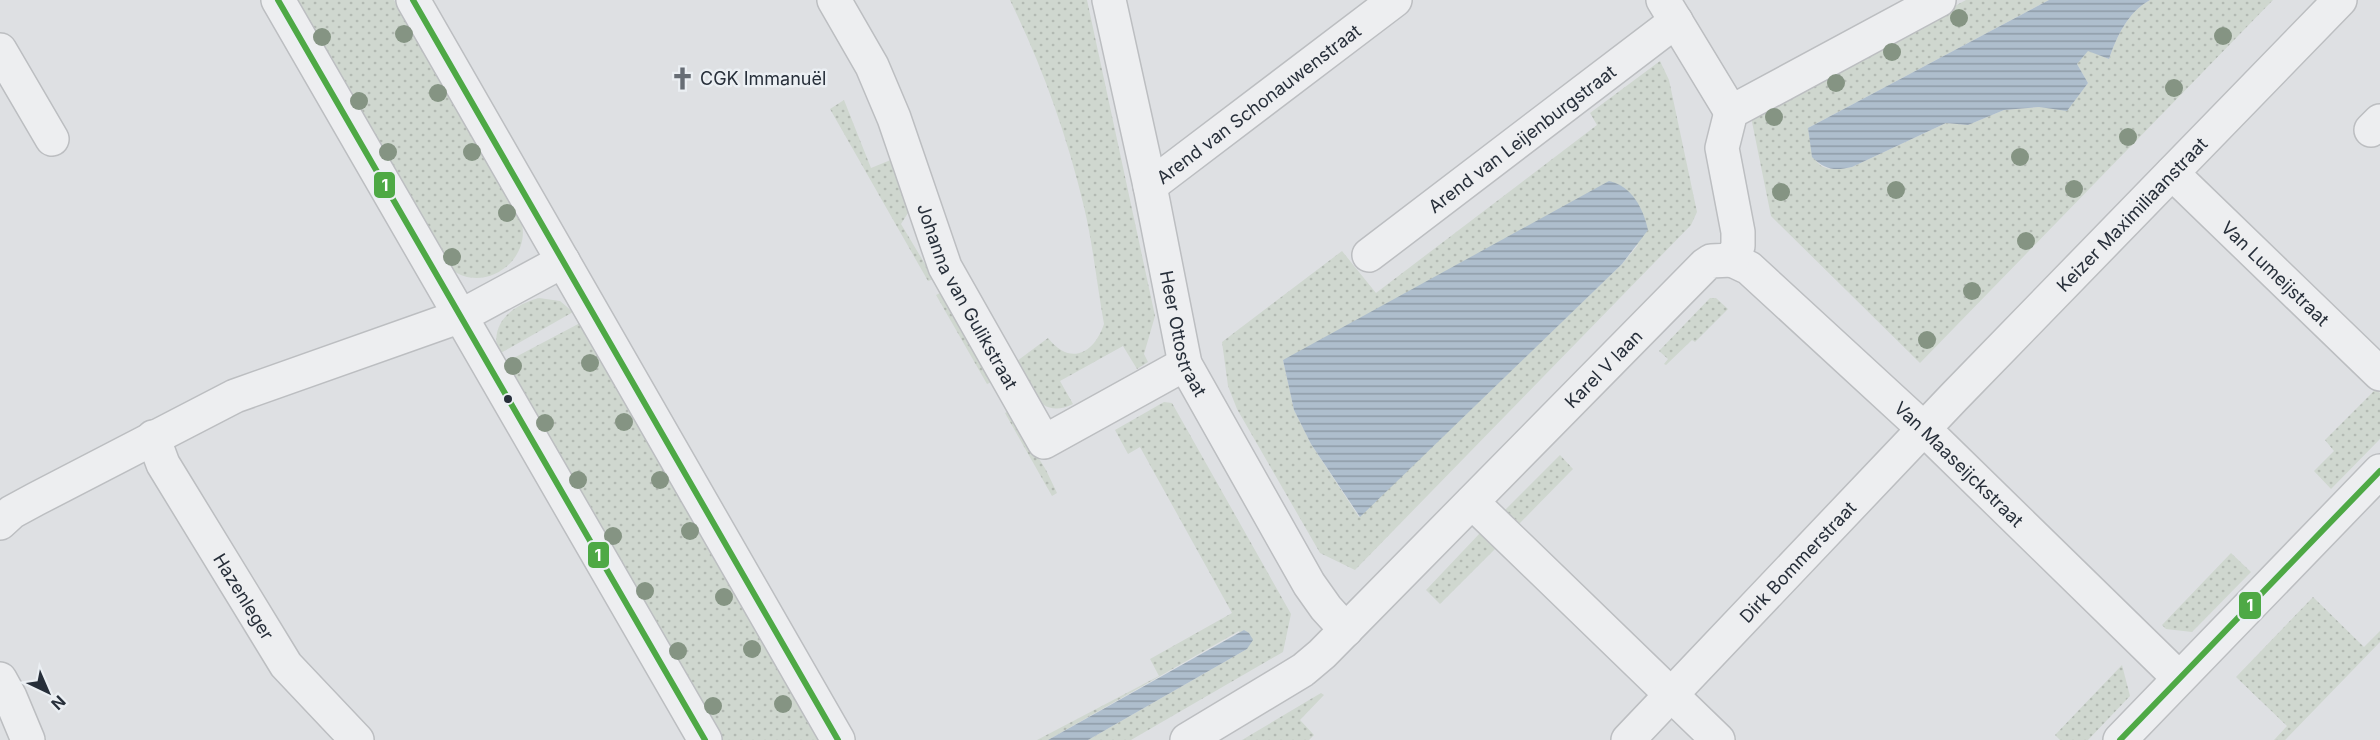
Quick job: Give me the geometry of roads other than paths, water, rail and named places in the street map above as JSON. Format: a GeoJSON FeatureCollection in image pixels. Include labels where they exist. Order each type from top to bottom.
{"type":"FeatureCollection","features":[{"type":"Feature","properties":{"kind":"street"},"geometry":{"type":"LineString","coordinates":[[278,0],[705,740]]}},
{"type":"Feature","properties":{"kind":"street"},"geometry":{"type":"LineString","coordinates":[[413,0],[838,740]]}},
{"type":"Feature","properties":{"kind":"street","name":"Johanna van Gulikstraat"},"geometry":{"type":"LineString","coordinates":[[834,0],[872,66],[889,107],[945,267],[1044,442],[1185,364]]}},
{"type":"Feature","properties":{"kind":"street","name":"Heer Ottostraat"},"geometry":{"type":"LineString","coordinates":[[1108,0],[1150,186],[1185,364],[1309,584],[1346,630]]}},
{"type":"Feature","properties":{"kind":"street","name":"Arend van Schonauwenstraat"},"geometry":{"type":"LineString","coordinates":[[1150,186],[1395,0]]}},
{"type":"Feature","properties":{"kind":"street"},"geometry":{"type":"LineString","coordinates":[[1731,112],[1939,0]]}},
{"type":"Feature","properties":{"kind":"street","name":"Keizer Maximiliaanstraat"},"geometry":{"type":"LineString","coordinates":[[1924,429],[2340,0]]}},
{"type":"Feature","properties":{"kind":"street"},"geometry":{"type":"LineString","coordinates":[[1670,11],[1731,112],[1722,148],[1738,232],[1738,246],[1732,260]]}},
{"type":"Feature","properties":{"kind":"street","name":"Arend van Leijenburgstraat"},"geometry":{"type":"LineString","coordinates":[[1369,255],[1670,11]]}},
{"type":"Feature","properties":{"kind":"street"},"geometry":{"type":"LineString","coordinates":[[0,50],[52,139]]}},
{"type":"Feature","properties":{"kind":"street","name":"Van Lumeijstraat"},"geometry":{"type":"LineString","coordinates":[[2172,173],[2380,374]]}},
{"type":"Feature","properties":{"kind":"street","name":"Van Maaseijckstraat"},"geometry":{"type":"LineString","coordinates":[[1732,260],[1749,268],[1924,429],[2179,678]]}},
{"type":"Feature","properties":{"kind":"street","name":"Karel V laan"},"geometry":{"type":"LineString","coordinates":[[1202,737],[1303,670],[1346,630],[1705,265],[1711,261],[1732,260]]}},
{"type":"Feature","properties":{"kind":"street"},"geometry":{"type":"LineString","coordinates":[[4,509],[235,396],[461,316],[562,261]]}},
{"type":"Feature","properties":{"kind":"street","name":"Dirk Bommerstraat"},"geometry":{"type":"LineString","coordinates":[[1628,740],[1924,429]]}},
{"type":"Feature","properties":{"kind":"street","name":"Hazenleger"},"geometry":{"type":"LineString","coordinates":[[153,437],[163,464],[286,665],[357,740]]}},
{"type":"Feature","properties":{"kind":"street"},"geometry":{"type":"LineString","coordinates":[[2120,740],[2380,471]]}},
{"type":"Feature","properties":{"kind":"street"},"geometry":{"type":"LineString","coordinates":[[1472,502],[1718,740]]}},
{"type":"Feature","properties":{"kind":"street"},"geometry":{"type":"LineString","coordinates":[[0,679],[28,740]]}},
{"type":"Feature","properties":{"kind":"water"},"geometry":{"type":"Polygon","coordinates":[[[2049,0],[2150,0],[2135,11],[2124,25],[2109,59],[2088,51],[2077,64],[2088,83],[2067,111],[2039,107],[2004,110],[1968,125],[1946,123],[1852,167],[1835,169],[1826,167],[1812,157],[1808,128],[2049,0]]]}},
{"type":"Feature","properties":{"kind":"water"},"geometry":{"type":"Polygon","coordinates":[[[1609,181],[1624,188],[1635,199],[1640,206],[1648,230],[1622,264],[1360,517],[1311,444],[1294,410],[1283,360],[1609,181]]]}},
{"type":"Feature","properties":{"kind":"water"},"geometry":{"type":"Polygon","coordinates":[[[1244,630],[1253,640],[1247,649],[1088,740],[1048,740],[1244,630]]]}},
{"type":"Feature","properties":{"kind":"place","name":"CGK Immanuël"},"geometry":{"type":"Point","coordinates":[682,78]}}]}
